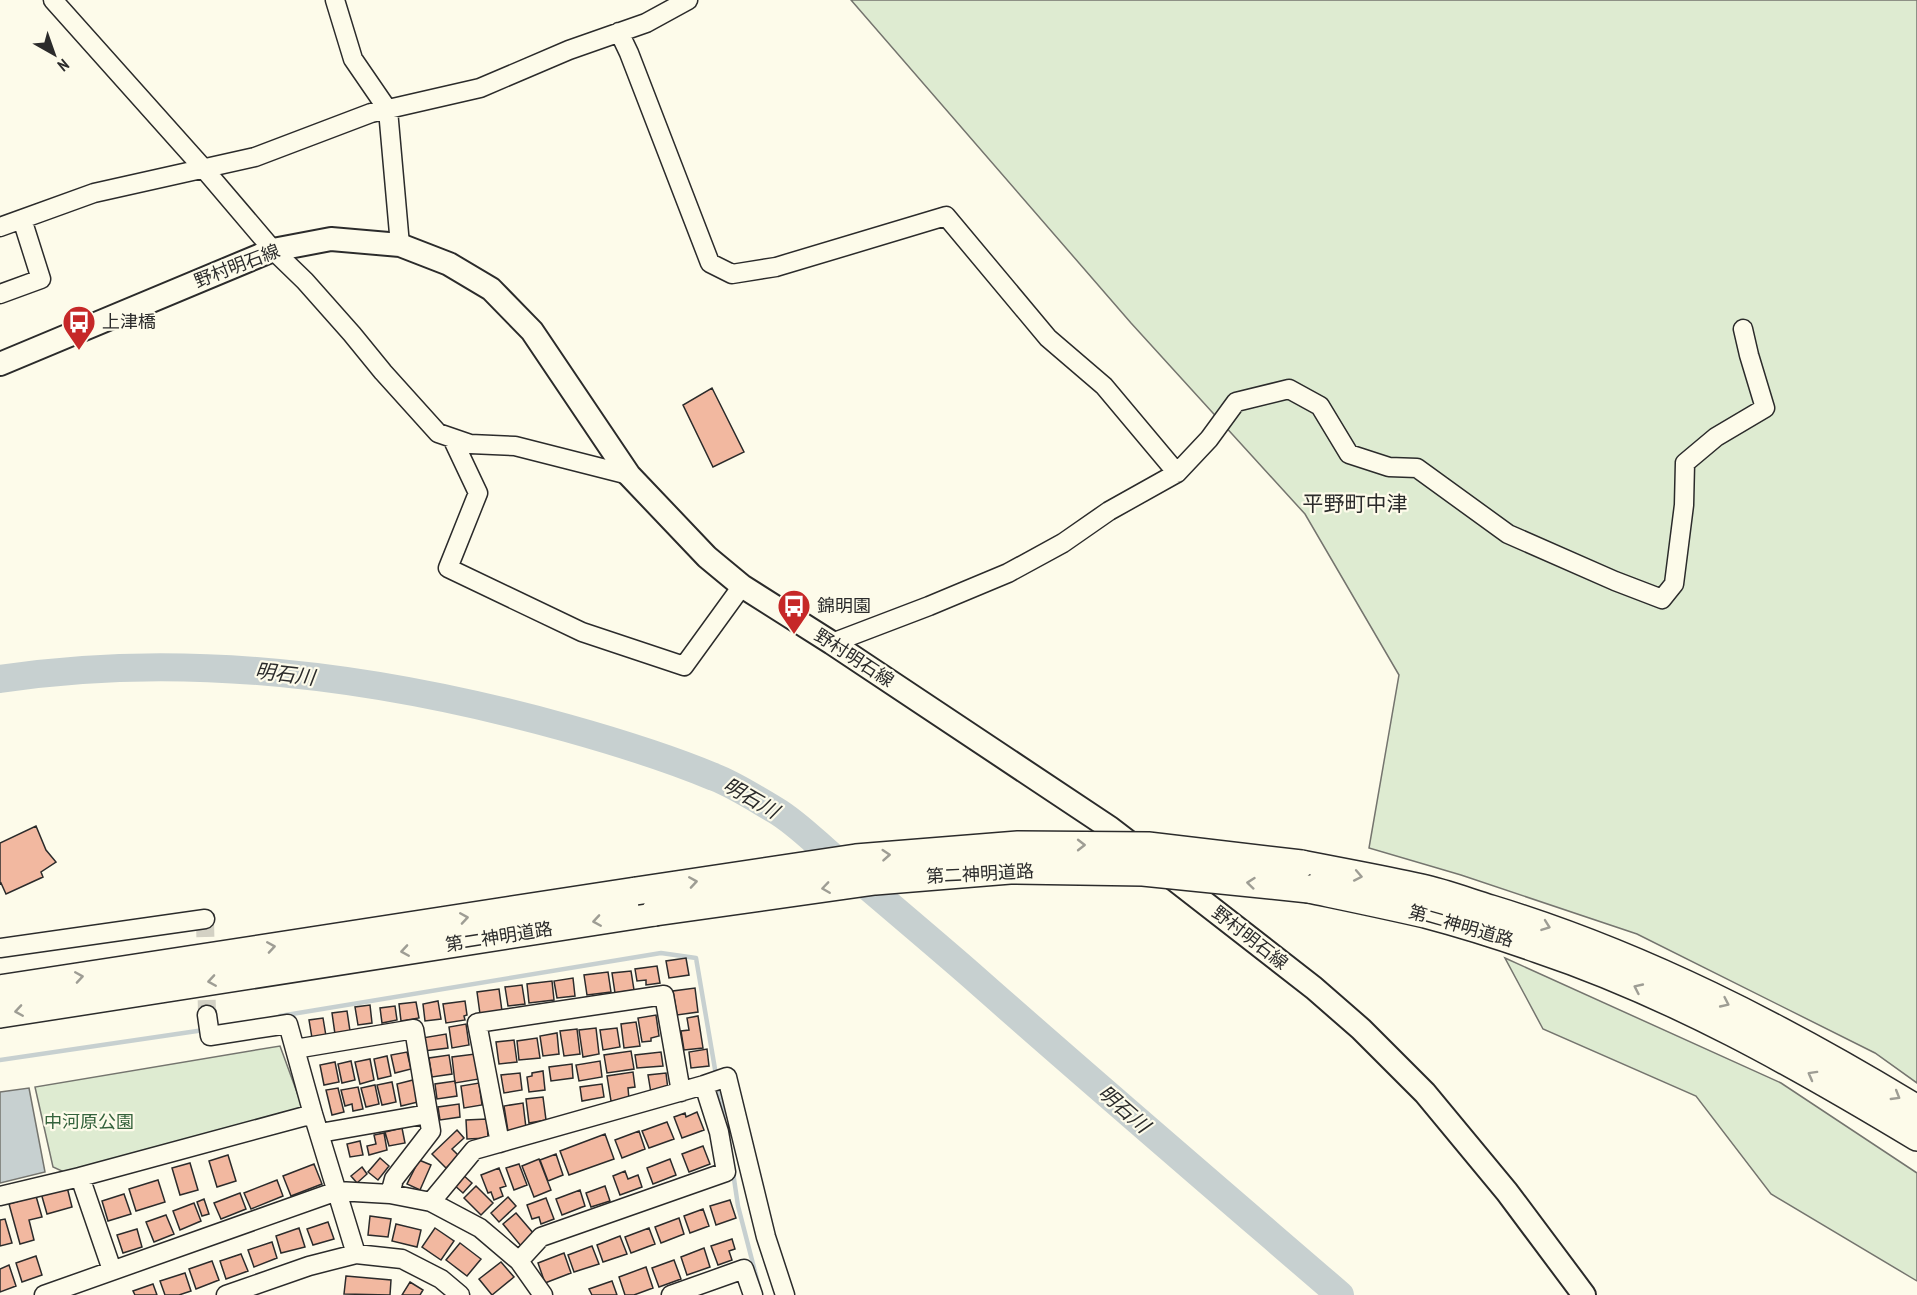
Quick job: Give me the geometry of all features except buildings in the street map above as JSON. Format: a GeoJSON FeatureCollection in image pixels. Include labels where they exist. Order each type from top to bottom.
{"type":"FeatureCollection","features":[{"type":"Feature","properties":{"kind":"highway","name":"第二神明道路"},"geometry":{"type":"LineString","coordinates":[[0,989],[856,858],[1018,845],[1148,846],[1305,877],[1539,949],[1625,982],[1753,1042],[1917,1137]]}},
{"type":"Feature","properties":{"kind":"highway","name":"第二神明道路"},"geometry":{"type":"LineString","coordinates":[[0,1014],[655,912],[875,881],[1010,870],[1305,877],[1422,888],[1544,925],[1637,961],[1765,1021],[1854,1070],[1917,1109]]}},
{"type":"Feature","properties":{"kind":"main road","name":"野村明石線"},"geometry":{"type":"LineString","coordinates":[[0,364],[273,250],[331,239],[400,245],[449,264],[491,289],[532,331],[629,475],[707,557],[742,586],[832,643],[1110,828],[1314,988],[1361,1029],[1425,1093],[1507,1192],[1584,1295]]}},
{"type":"Feature","properties":{"kind":"street"},"geometry":{"type":"LineString","coordinates":[[53,0],[273,250],[305,281],[438,432],[470,444],[514,446],[629,475]]}},
{"type":"Feature","properties":{"kind":"street"},"geometry":{"type":"LineString","coordinates":[[335,0],[353,60],[388,110],[400,245]]}},
{"type":"Feature","properties":{"kind":"street"},"geometry":{"type":"LineString","coordinates":[[0,227],[94,193],[255,157],[371,113],[480,88],[569,50],[646,23],[688,0]]}},
{"type":"Feature","properties":{"kind":"street"},"geometry":{"type":"LineString","coordinates":[[619,32],[710,263],[732,274],[776,267],[946,216],[1048,338],[1104,386],[1177,473]]}},
{"type":"Feature","properties":{"kind":"street"},"geometry":{"type":"LineString","coordinates":[[0,294],[41,279],[22,219]]}},
{"type":"Feature","properties":{"kind":"street"},"geometry":{"type":"LineString","coordinates":[[832,643],[1008,573],[1063,543],[1109,511],[1177,473],[1209,439],[1236,402],[1289,388],[1320,405],[1349,454],[1389,467],[1417,468],[1508,534],[1662,599],[1674,584],[1684,504],[1685,463],[1716,437],[1765,408],[1743,329]]}},
{"type":"Feature","properties":{"kind":"street"},"geometry":{"type":"LineString","coordinates":[[452,438],[478,493],[448,568],[582,632],[684,666],[742,586]]}},
{"type":"Feature","properties":{"kind":"street"},"geometry":{"type":"LineString","coordinates":[[0,948],[205,919]]}},
{"type":"Feature","properties":{"kind":"street"},"geometry":{"type":"LineString","coordinates":[[500,1143],[477,1023],[664,995],[681,1092]]}},
{"type":"Feature","properties":{"kind":"street"},"geometry":{"type":"LineString","coordinates":[[207,1016],[210,1036],[288,1024],[356,1254]]}},
{"type":"Feature","properties":{"kind":"street"},"geometry":{"type":"LineString","coordinates":[[295,1049],[414,1029],[431,1131],[394,1179],[390,1194]]}},
{"type":"Feature","properties":{"kind":"street"},"geometry":{"type":"LineString","coordinates":[[432,1202],[474,1150],[727,1077],[766,1238],[785,1295]]}},
{"type":"Feature","properties":{"kind":"street"},"geometry":{"type":"LineString","coordinates":[[519,1261],[541,1238],[726,1172],[719,1132],[704,1085]]}},
{"type":"Feature","properties":{"kind":"street"},"geometry":{"type":"LineString","coordinates":[[0,1196],[80,1177],[313,1114]]}},
{"type":"Feature","properties":{"kind":"street"},"geometry":{"type":"LineString","coordinates":[[320,1133],[428,1114]]}},
{"type":"Feature","properties":{"kind":"street"},"geometry":{"type":"LineString","coordinates":[[80,1177],[112,1270]]}},
{"type":"Feature","properties":{"kind":"street"},"geometry":{"type":"LineString","coordinates":[[44,1295],[337,1191],[390,1194],[432,1202],[480,1228],[519,1261],[543,1295]]}},
{"type":"Feature","properties":{"kind":"street"},"geometry":{"type":"LineString","coordinates":[[226,1295],[309,1266],[356,1254],[402,1259],[441,1279],[460,1295]]}},
{"type":"Feature","properties":{"kind":"street"},"geometry":{"type":"LineString","coordinates":[[671,1295],[744,1269],[753,1295]]}},
{"type":"Feature","properties":{"kind":"green space"},"geometry":{"type":"Polygon","coordinates":[[[851,0],[1917,0],[1917,1083],[1875,1053],[1637,934],[1461,875],[1369,848],[1399,675],[1305,514],[1131,323],[851,0]]]}},
{"type":"Feature","properties":{"kind":"green space"},"geometry":{"type":"Polygon","coordinates":[[[1505,958],[1781,1083],[1917,1173],[1917,1281],[1771,1194],[1696,1096],[1543,1029],[1505,958]]]}},
{"type":"Feature","properties":{"kind":"green space","name":"中河原公園"},"geometry":{"type":"Polygon","coordinates":[[[280,1046],[302,1106],[298,1114],[64,1172],[53,1167],[35,1087],[280,1046]]]}},
{"type":"Feature","properties":{"kind":"shaded area"},"geometry":{"type":"Polygon","coordinates":[[[29,1088],[45,1172],[0,1183],[0,1092],[29,1088]]]}},
{"type":"Feature","properties":{"kind":"waterway","name":"明石川"},"geometry":{"type":"LineString","coordinates":[[0,679],[71,671],[143,667],[214,668],[357,682],[498,710],[567,728],[660,756],[722,780],[775,810],[799,827],[1340,1295]]}},
{"type":"Feature","properties":{"kind":"waterway"},"geometry":{"type":"LineString","coordinates":[[280,1016],[661,953],[696,958],[716,1075]]}},
{"type":"Feature","properties":{"kind":"waterway"},"geometry":{"type":"LineString","coordinates":[[0,1060],[204,1030]]}},
{"type":"Feature","properties":{"kind":"waterway"},"geometry":{"type":"LineString","coordinates":[[718,1083],[724,1119]]}},
{"type":"Feature","properties":{"kind":"waterway"},"geometry":{"type":"LineString","coordinates":[[733,1172],[738,1206],[759,1287]]}},
{"type":"Feature","properties":{"kind":"tunnel"},"geometry":{"type":"LineString","coordinates":[[205,919],[207,1015]]}},
{"type":"Feature","properties":{"kind":"place","name":"上津橋"},"geometry":{"type":"Point","coordinates":[79,351]}},
{"type":"Feature","properties":{"kind":"place","name":"錦明園"},"geometry":{"type":"Point","coordinates":[794,635]}},
{"type":"Feature","properties":{"kind":"district","name":"平野町中津"},"geometry":{"type":"Point","coordinates":[1355,504]}}]}
